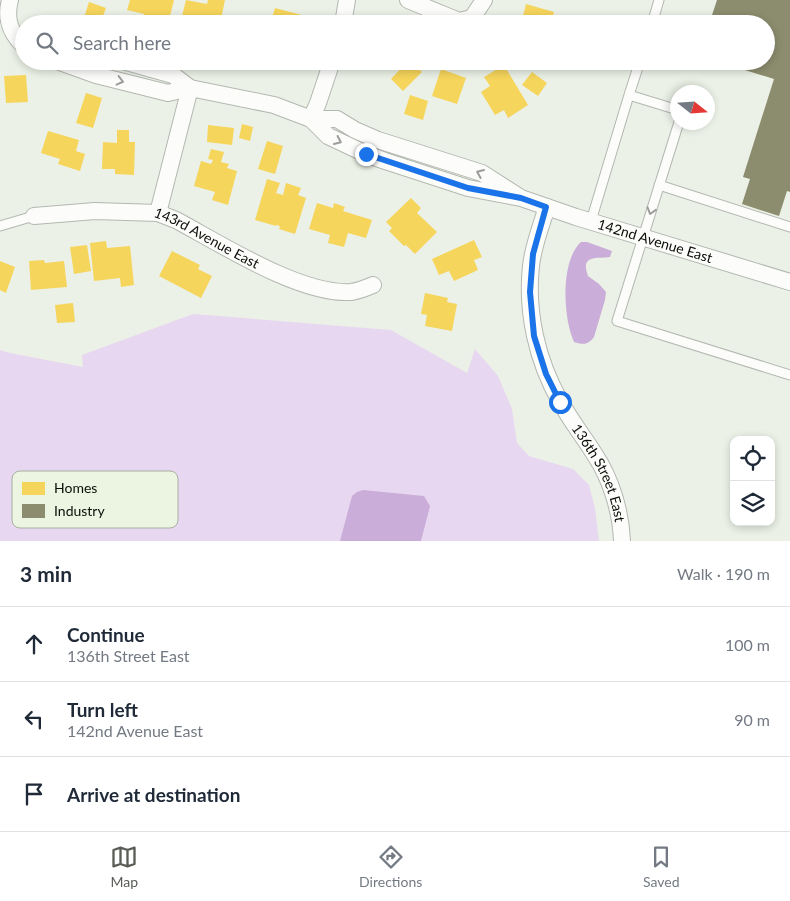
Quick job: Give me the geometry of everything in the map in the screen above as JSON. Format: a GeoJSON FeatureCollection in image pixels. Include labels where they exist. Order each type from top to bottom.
{"type":"FeatureCollection","features":[{"type":"Feature","properties":{"kind":"street"},"geometry":{"type":"LineString","coordinates":[[10,0],[9,27],[15,34]]}},
{"type":"Feature","properties":{"kind":"street"},"geometry":{"type":"LineString","coordinates":[[344,15],[347,0]]}},
{"type":"Feature","properties":{"kind":"street"},"geometry":{"type":"LineString","coordinates":[[408,0],[442,15]]}},
{"type":"Feature","properties":{"kind":"street"},"geometry":{"type":"LineString","coordinates":[[475,15],[484,0]]}},
{"type":"Feature","properties":{"kind":"street","name":"142nd Avenue East"},"geometry":{"type":"LineString","coordinates":[[82,70],[168,93],[190,88],[274,106],[310,119],[337,120],[378,140],[482,173],[521,198],[546,207],[790,282]]}},
{"type":"Feature","properties":{"kind":"street","name":"142nd Avenue East"},"geometry":{"type":"LineString","coordinates":[[155,70],[173,75],[190,88]]}},
{"type":"Feature","properties":{"kind":"street"},"geometry":{"type":"LineString","coordinates":[[310,119],[329,70]]}},
{"type":"Feature","properties":{"kind":"street"},"geometry":{"type":"LineString","coordinates":[[158,214],[190,88]]}},
{"type":"Feature","properties":{"kind":"street","name":"136th Street East"},"geometry":{"type":"LineString","coordinates":[[546,207],[531,267],[530,292],[534,336],[546,374],[560,402],[596,456],[610,484],[622,541]]}},
{"type":"Feature","properties":{"kind":"street","name":"143rd Avenue East"},"geometry":{"type":"LineString","coordinates":[[34,216],[95,211],[158,214],[176,220],[292,280],[339,291],[353,292],[373,285]]}},
{"type":"Feature","properties":{"kind":"lane"},"geometry":{"type":"LineString","coordinates":[[655,15],[659,0]]}},
{"type":"Feature","properties":{"kind":"lane"},"geometry":{"type":"LineString","coordinates":[[591,221],[637,70]]}},
{"type":"Feature","properties":{"kind":"lane"},"geometry":{"type":"LineString","coordinates":[[629,95],[670,108]]}},
{"type":"Feature","properties":{"kind":"lane"},"geometry":{"type":"LineString","coordinates":[[676,130],[617,321],[790,375]]}},
{"type":"Feature","properties":{"kind":"lane"},"geometry":{"type":"LineString","coordinates":[[659,185],[790,227]]}},
{"type":"Feature","properties":{"kind":"lane"},"geometry":{"type":"LineString","coordinates":[[0,226],[34,216]]}},
{"type":"Feature","properties":{"kind":"shaded area"},"geometry":{"type":"Polygon","coordinates":[[[581,242],[587,242],[612,251],[610,257],[591,259],[586,264],[588,276],[606,292],[594,337],[590,342],[583,344],[574,342],[567,319],[566,305],[567,276],[570,262],[574,251],[581,242]]]}},
{"type":"Feature","properties":{"kind":"shaded area"},"geometry":{"type":"Polygon","coordinates":[[[193,314],[391,330],[467,373],[475,349],[498,376],[512,409],[517,443],[529,456],[573,469],[589,485],[595,508],[599,541],[0,541],[0,350],[83,367],[82,355],[193,314]]]}},
{"type":"Feature","properties":{"kind":"shaded area"},"geometry":{"type":"Polygon","coordinates":[[[363,490],[424,496],[430,506],[421,541],[340,541],[352,496],[363,490]]]}},
{"type":"Feature","properties":{"kind":"building: Homes"},"geometry":{"type":"Polygon","coordinates":[[[130,0],[174,0],[170,15],[144,15],[127,10],[130,0]]]}},
{"type":"Feature","properties":{"kind":"building: Homes"},"geometry":{"type":"Polygon","coordinates":[[[186,0],[207,4],[208,0],[225,0],[222,15],[182,15],[186,0]]]}},
{"type":"Feature","properties":{"kind":"building: Homes"},"geometry":{"type":"Polygon","coordinates":[[[89,2],[106,8],[103,15],[85,15],[89,2]]]}},
{"type":"Feature","properties":{"kind":"building: Homes"},"geometry":{"type":"Polygon","coordinates":[[[526,4],[554,12],[553,15],[523,15],[526,4]]]}},
{"type":"Feature","properties":{"kind":"building: Homes"},"geometry":{"type":"Polygon","coordinates":[[[275,8],[302,15],[273,15],[275,8]]]}},
{"type":"Feature","properties":{"kind":"building: Homes"},"geometry":{"type":"Polygon","coordinates":[[[400,70],[420,70],[422,72],[403,91],[391,79],[400,70]]]}},
{"type":"Feature","properties":{"kind":"building: Homes"},"geometry":{"type":"Polygon","coordinates":[[[441,70],[466,78],[457,104],[432,96],[441,70]]]}},
{"type":"Feature","properties":{"kind":"building: Homes"},"geometry":{"type":"Polygon","coordinates":[[[496,70],[507,70],[528,105],[508,118],[504,110],[495,115],[481,92],[490,86],[484,77],[496,70]]]}},
{"type":"Feature","properties":{"kind":"building: Homes"},"geometry":{"type":"Polygon","coordinates":[[[532,72],[547,83],[538,96],[522,85],[532,72]]]}},
{"type":"Feature","properties":{"kind":"building: Homes"},"geometry":{"type":"Polygon","coordinates":[[[26,75],[28,102],[6,103],[4,76],[26,75]]]}},
{"type":"Feature","properties":{"kind":"building: Homes"},"geometry":{"type":"Polygon","coordinates":[[[86,93],[102,98],[93,128],[76,123],[86,93]]]}},
{"type":"Feature","properties":{"kind":"building: Homes"},"geometry":{"type":"Polygon","coordinates":[[[410,95],[428,101],[423,120],[404,114],[410,95]]]}},
{"type":"Feature","properties":{"kind":"building: Homes"},"geometry":{"type":"Polygon","coordinates":[[[242,124],[253,127],[250,141],[239,138],[242,124]]]}},
{"type":"Feature","properties":{"kind":"building: Homes"},"geometry":{"type":"Polygon","coordinates":[[[208,125],[234,128],[232,145],[207,142],[208,125]]]}},
{"type":"Feature","properties":{"kind":"building: Homes"},"geometry":{"type":"Polygon","coordinates":[[[117,130],[129,130],[129,142],[135,142],[134,175],[115,174],[115,169],[102,169],[103,142],[117,143],[117,130]]]}},
{"type":"Feature","properties":{"kind":"building: Homes"},"geometry":{"type":"Polygon","coordinates":[[[48,131],[79,140],[76,151],[85,154],[80,171],[58,164],[60,159],[41,153],[48,131]]]}},
{"type":"Feature","properties":{"kind":"building: Homes"},"geometry":{"type":"Polygon","coordinates":[[[267,141],[283,146],[275,174],[258,169],[267,141]]]}},
{"type":"Feature","properties":{"kind":"building: Homes"},"geometry":{"type":"Polygon","coordinates":[[[211,149],[224,152],[221,162],[229,164],[227,168],[237,171],[228,205],[212,200],[215,192],[194,186],[201,161],[211,164],[213,160],[208,159],[211,149]]]}},
{"type":"Feature","properties":{"kind":"building: Homes"},"geometry":{"type":"Polygon","coordinates":[[[267,179],[280,183],[276,193],[283,195],[286,183],[301,188],[298,195],[306,198],[295,234],[279,229],[280,226],[255,220],[267,179]]]}},
{"type":"Feature","properties":{"kind":"building: Homes"},"geometry":{"type":"Polygon","coordinates":[[[411,198],[421,208],[417,213],[437,232],[415,254],[389,231],[392,228],[386,222],[411,198]]]}},
{"type":"Feature","properties":{"kind":"building: Homes"},"geometry":{"type":"Polygon","coordinates":[[[317,203],[333,208],[334,203],[345,207],[343,211],[372,220],[366,238],[348,233],[344,247],[328,243],[330,235],[309,229],[317,203]]]}},
{"type":"Feature","properties":{"kind":"building: Homes"},"geometry":{"type":"Polygon","coordinates":[[[474,240],[482,257],[474,260],[478,270],[454,281],[449,271],[439,275],[432,259],[474,240]]]}},
{"type":"Feature","properties":{"kind":"building: Homes"},"geometry":{"type":"Polygon","coordinates":[[[106,241],[107,248],[130,246],[134,285],[121,287],[120,278],[94,281],[90,243],[106,241]]]}},
{"type":"Feature","properties":{"kind":"building: Homes"},"geometry":{"type":"Polygon","coordinates":[[[87,245],[91,271],[74,274],[70,247],[87,245]]]}},
{"type":"Feature","properties":{"kind":"building: Homes"},"geometry":{"type":"Polygon","coordinates":[[[172,251],[200,265],[198,269],[212,276],[201,298],[159,276],[172,251]]]}},
{"type":"Feature","properties":{"kind":"building: Homes"},"geometry":{"type":"Polygon","coordinates":[[[44,260],[45,263],[64,261],[67,287],[31,290],[29,261],[44,260]]]}},
{"type":"Feature","properties":{"kind":"building: Homes"},"geometry":{"type":"Polygon","coordinates":[[[0,261],[15,267],[6,293],[0,290],[0,261]]]}},
{"type":"Feature","properties":{"kind":"building: Homes"},"geometry":{"type":"Polygon","coordinates":[[[425,293],[448,298],[447,302],[457,304],[452,331],[425,326],[427,315],[421,314],[425,293]]]}},
{"type":"Feature","properties":{"kind":"building: Homes"},"geometry":{"type":"Polygon","coordinates":[[[73,303],[75,322],[57,323],[55,305],[73,303]]]}},
{"type":"Feature","properties":{"kind":"building: Industry"},"geometry":{"type":"Polygon","coordinates":[[[717,0],[790,0],[790,192],[787,191],[779,216],[742,204],[750,179],[743,177],[774,79],[745,70],[775,70],[775,15],[712,15],[717,0]]]}},
{"type":"Feature","properties":{"kind":"route"},"geometry":{"type":"LineString","coordinates":[[366,154],[468,188],[521,198],[546,207],[533,254],[530,292],[534,336],[546,374],[560,402]]}}]}
